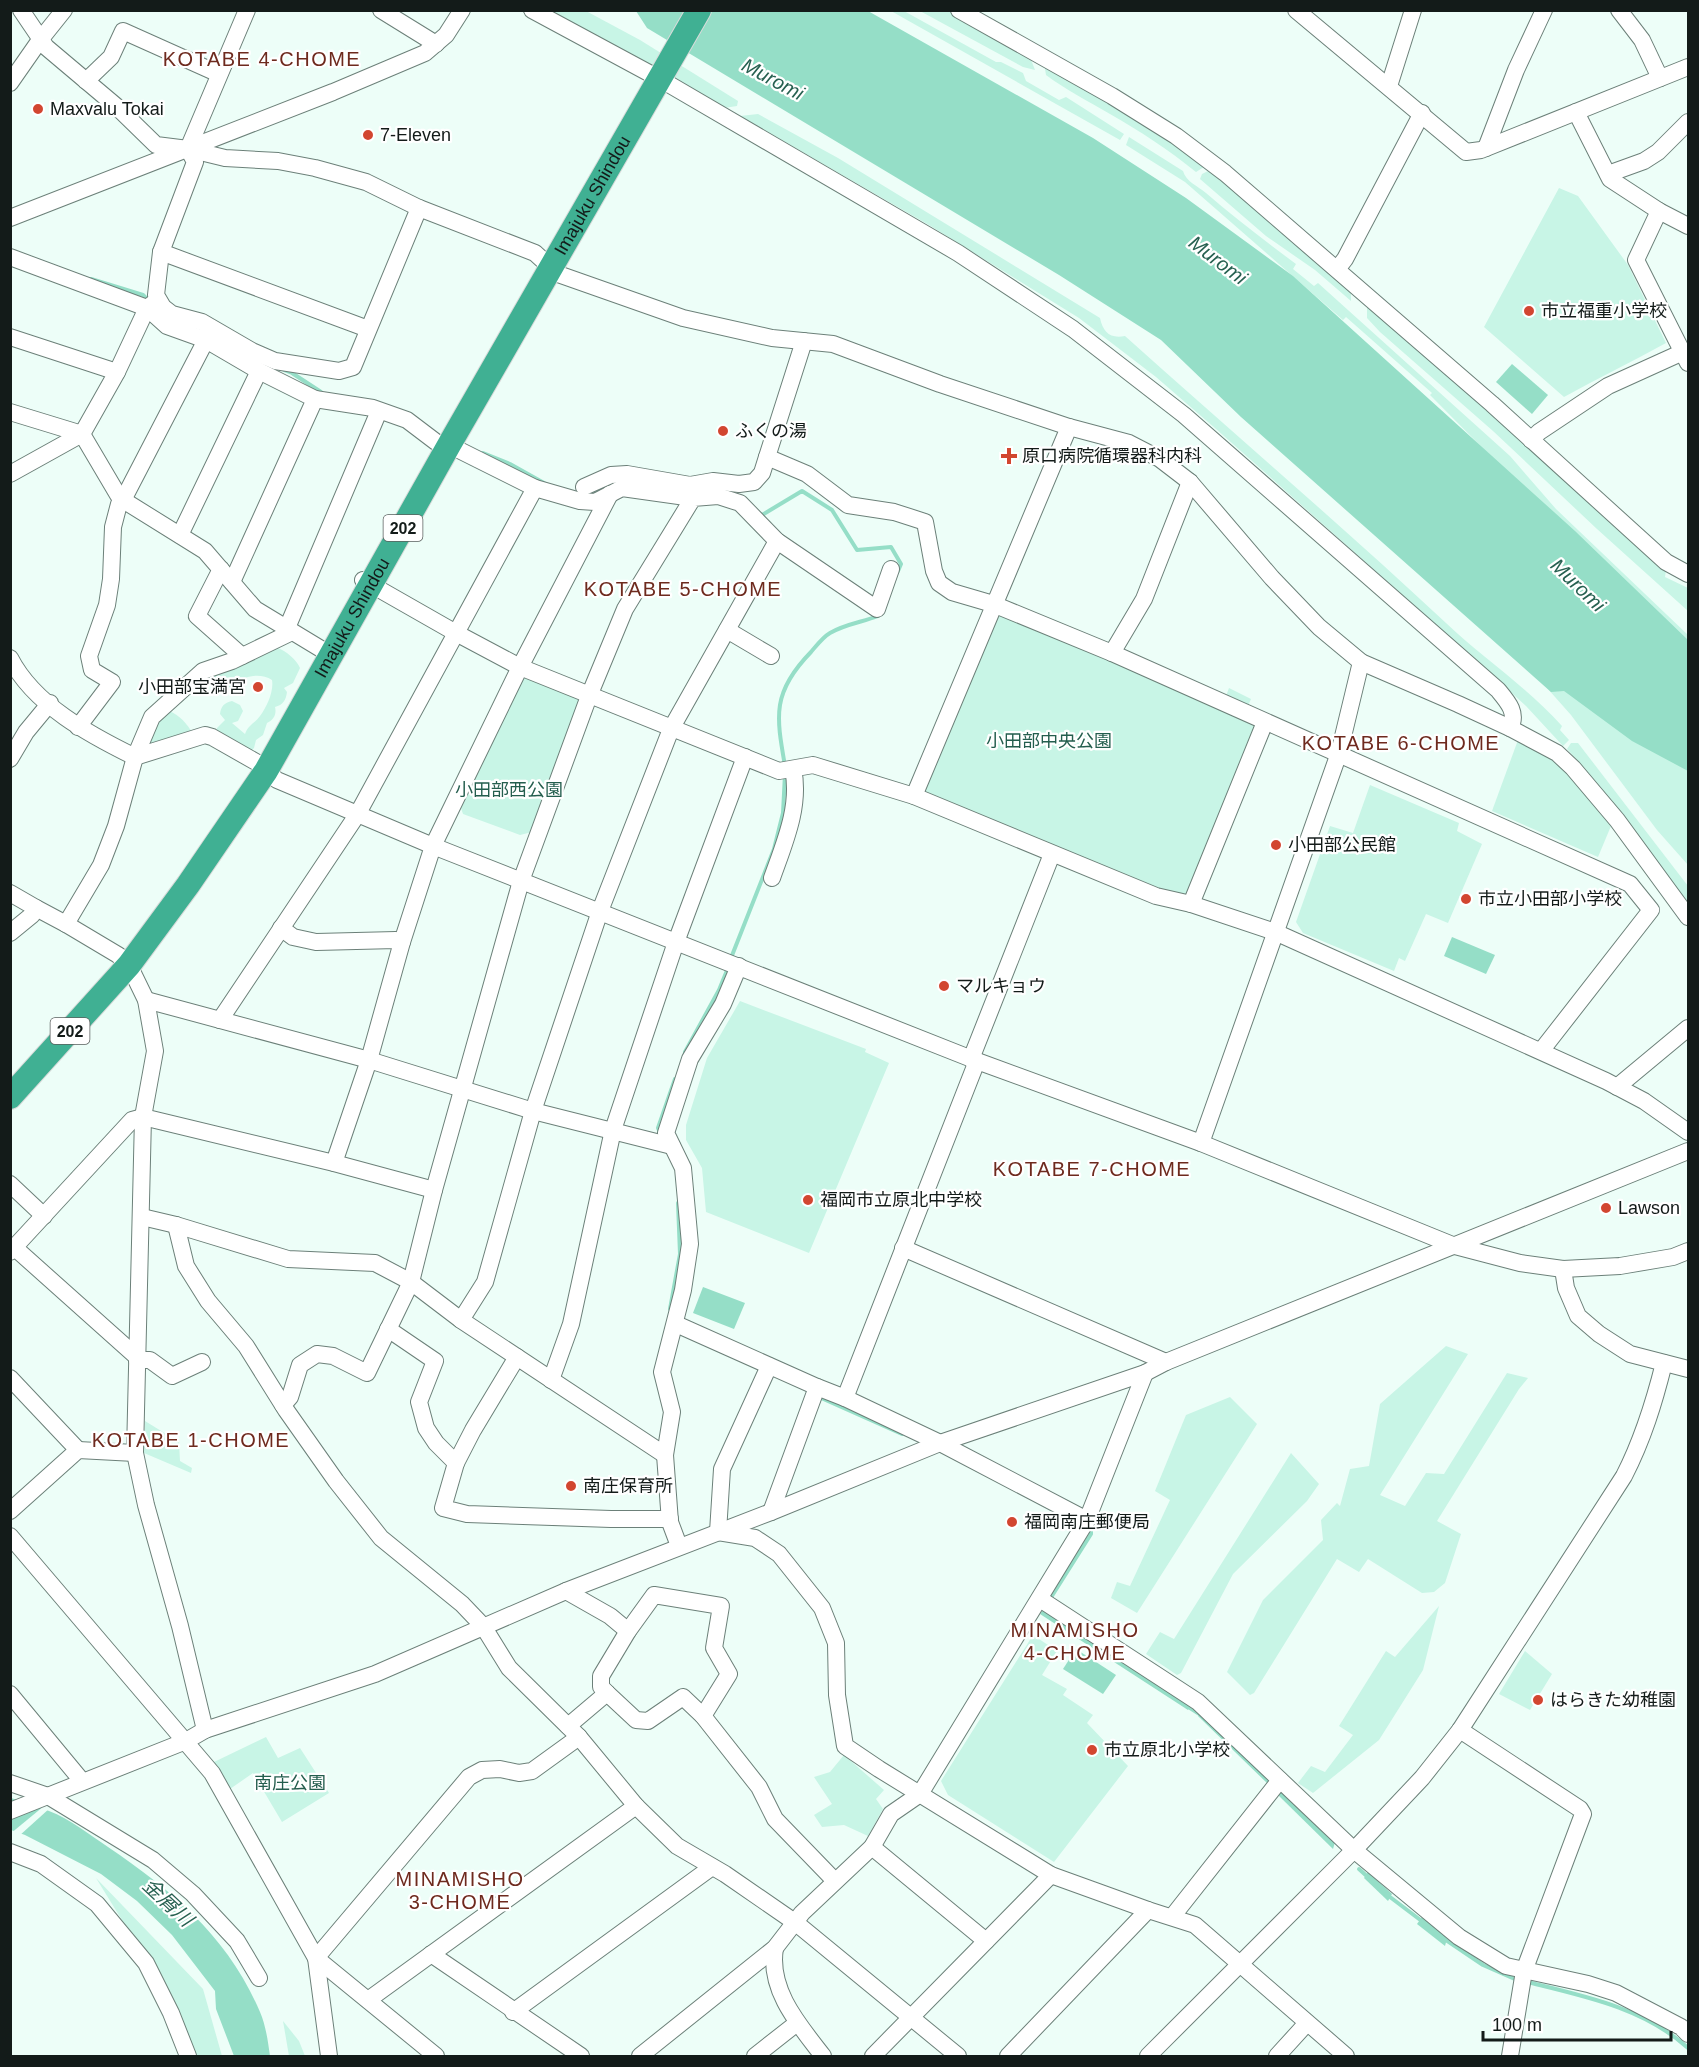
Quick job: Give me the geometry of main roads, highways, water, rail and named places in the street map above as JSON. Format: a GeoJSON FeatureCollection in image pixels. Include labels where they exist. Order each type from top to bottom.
{"type":"FeatureCollection","features":[{"type":"Feature","properties":{"kind":"highway","name":"Imajuku Shindou"},"geometry":{"type":"LineString","coordinates":[[653,76],[682,10]]}},
{"type":"Feature","properties":{"kind":"highway","name":"Imajuku Shindou"},"geometry":{"type":"LineString","coordinates":[[10,1096],[124,960],[178,878],[261,766],[653,76],[699,10]]}},
{"type":"Feature","properties":{"kind":"highway","name":"Imajuku Shindou"},"geometry":{"type":"LineString","coordinates":[[261,766],[321,649],[367,582]]}},
{"type":"Feature","properties":{"kind":"highway","name":"Imajuku Shindou"},"geometry":{"type":"LineString","coordinates":[[10,1077],[124,960]]}},
{"type":"Feature","properties":{"kind":"water","name":"Muromi"},"geometry":{"type":"Polygon","coordinates":[[[636,11],[868,11],[1093,138],[1186,198],[1293,276],[1575,531],[1688,640],[1688,771],[1632,741],[1564,691],[1551,692],[1241,417],[1161,340],[1059,275],[647,28],[636,11]]]}},
{"type":"Feature","properties":{"kind":"water"},"geometry":{"type":"Polygon","coordinates":[[[1512,364],[1548,395],[1532,414],[1496,382],[1512,364]]]}},
{"type":"Feature","properties":{"kind":"water"},"geometry":{"type":"Polygon","coordinates":[[[1452,937],[1495,955],[1486,974],[1444,956],[1452,937]]]}},
{"type":"Feature","properties":{"kind":"water"},"geometry":{"type":"Polygon","coordinates":[[[703,1287],[745,1303],[734,1329],[693,1313],[703,1287]]]}},
{"type":"Feature","properties":{"kind":"water"},"geometry":{"type":"Polygon","coordinates":[[[1043,1610],[1192,1704],[1188,1710],[1040,1614],[1043,1610]]]}},
{"type":"Feature","properties":{"kind":"water"},"geometry":{"type":"Polygon","coordinates":[[[1076,1649],[1116,1675],[1103,1694],[1063,1669],[1076,1649]]]}},
{"type":"Feature","properties":{"kind":"water"},"geometry":{"type":"Polygon","coordinates":[[[1201,1712],[1271,1777],[1269,1785],[1198,1716],[1201,1712]]]}},
{"type":"Feature","properties":{"kind":"water"},"geometry":{"type":"Polygon","coordinates":[[[1284,1791],[1335,1842],[1333,1849],[1277,1794],[1284,1791]]]}},
{"type":"Feature","properties":{"kind":"water","name":"金屑川"},"geometry":{"type":"Polygon","coordinates":[[[11,1798],[57,1814],[80,1828],[155,1881],[197,1918],[232,1961],[247,1985],[262,2017],[270,2056],[234,2056],[216,2009],[215,1991],[172,1935],[137,1901],[101,1874],[11,1830],[11,1798]]]}},
{"type":"Feature","properties":{"kind":"water"},"geometry":{"type":"Polygon","coordinates":[[[1368,1872],[1392,1894],[1388,1901],[1364,1878],[1368,1872]]]}},
{"type":"Feature","properties":{"kind":"water"},"geometry":{"type":"Polygon","coordinates":[[[1422,1917],[1448,1935],[1445,1946],[1417,1924],[1422,1917]]]}},
{"type":"Feature","properties":{"kind":"waterway"},"geometry":{"type":"LineString","coordinates":[[91,279],[143,295],[148,300]]}},
{"type":"Feature","properties":{"kind":"waterway"},"geometry":{"type":"LineString","coordinates":[[284,370],[321,392]]}},
{"type":"Feature","properties":{"kind":"waterway"},"geometry":{"type":"LineString","coordinates":[[483,453],[510,464],[544,483]]}},
{"type":"Feature","properties":{"kind":"waterway"},"geometry":{"type":"LineString","coordinates":[[594,491],[610,486]]}},
{"type":"Feature","properties":{"kind":"waterway"},"geometry":{"type":"LineString","coordinates":[[760,514],[762,515],[802,491],[832,510],[857,550],[891,547],[901,564],[898,571]]}},
{"type":"Feature","properties":{"kind":"waterway"},"geometry":{"type":"LineString","coordinates":[[785,766],[779,718],[783,692],[789,680],[798,666],[827,635],[842,627],[879,614]]}},
{"type":"Feature","properties":{"kind":"waterway"},"geometry":{"type":"LineString","coordinates":[[731,958],[774,849],[783,813],[785,774]]}},
{"type":"Feature","properties":{"kind":"waterway"},"geometry":{"type":"LineString","coordinates":[[685,1052],[719,990],[728,968]]}},
{"type":"Feature","properties":{"kind":"waterway"},"geometry":{"type":"LineString","coordinates":[[661,1134],[658,1128],[675,1079]]}},
{"type":"Feature","properties":{"kind":"waterway"},"geometry":{"type":"LineString","coordinates":[[670,1309],[680,1254],[678,1203]]}},
{"type":"Feature","properties":{"kind":"waterway"},"geometry":{"type":"LineString","coordinates":[[819,1397],[902,1434]]}},
{"type":"Feature","properties":{"kind":"waterway"},"geometry":{"type":"LineString","coordinates":[[1050,1599],[1091,1531]]}},
{"type":"Feature","properties":{"kind":"waterway"},"geometry":{"type":"LineString","coordinates":[[1187,1706],[1201,1715]]}},
{"type":"Feature","properties":{"kind":"waterway"},"geometry":{"type":"LineString","coordinates":[[1359,1869],[1370,1879]]}},
{"type":"Feature","properties":{"kind":"waterway"},"geometry":{"type":"LineString","coordinates":[[1386,1894],[1423,1922]]}},
{"type":"Feature","properties":{"kind":"waterway"},"geometry":{"type":"LineString","coordinates":[[1443,1938],[1483,1965],[1517,1980]]}},
{"type":"Feature","properties":{"kind":"waterway"},"geometry":{"type":"LineString","coordinates":[[1527,1982],[1591,1998],[1633,2013],[1671,2034],[1688,2048]]}},
{"type":"Feature","properties":{"kind":"place","name":"Maxvalu Tokai"},"geometry":{"type":"Point","coordinates":[38,109]}},
{"type":"Feature","properties":{"kind":"place","name":"7-Eleven"},"geometry":{"type":"Point","coordinates":[368,135]}},
{"type":"Feature","properties":{"kind":"place","name":"市立福重小学校"},"geometry":{"type":"Point","coordinates":[1529,311]}},
{"type":"Feature","properties":{"kind":"place","name":"ふくの湯"},"geometry":{"type":"Point","coordinates":[723,431]}},
{"type":"Feature","properties":{"kind":"place","name":"原口病院循環器科内科"},"geometry":{"type":"Point","coordinates":[1009,456]}},
{"type":"Feature","properties":{"kind":"place","name":"小田部宝満宮"},"geometry":{"type":"Point","coordinates":[258,687]}},
{"type":"Feature","properties":{"kind":"place","name":"小田部公民館"},"geometry":{"type":"Point","coordinates":[1276,845]}},
{"type":"Feature","properties":{"kind":"place","name":"市立小田部小学校"},"geometry":{"type":"Point","coordinates":[1466,899]}},
{"type":"Feature","properties":{"kind":"place","name":"マルキョウ"},"geometry":{"type":"Point","coordinates":[944,986]}},
{"type":"Feature","properties":{"kind":"place","name":"福岡市立原北中学校"},"geometry":{"type":"Point","coordinates":[808,1200]}},
{"type":"Feature","properties":{"kind":"place","name":"Lawson"},"geometry":{"type":"Point","coordinates":[1606,1208]}},
{"type":"Feature","properties":{"kind":"place","name":"南庄保育所"},"geometry":{"type":"Point","coordinates":[571,1486]}},
{"type":"Feature","properties":{"kind":"place","name":"福岡南庄郵便局"},"geometry":{"type":"Point","coordinates":[1012,1522]}},
{"type":"Feature","properties":{"kind":"place","name":"はらきた幼稚園"},"geometry":{"type":"Point","coordinates":[1538,1700]}},
{"type":"Feature","properties":{"kind":"place","name":"市立原北小学校"},"geometry":{"type":"Point","coordinates":[1092,1750]}},
{"type":"Feature","properties":{"kind":"district","name":"KOTABE 4-CHOME"},"geometry":{"type":"Point","coordinates":[262,59]}},
{"type":"Feature","properties":{"kind":"district","name":"KOTABE 5-CHOME"},"geometry":{"type":"Point","coordinates":[683,589]}},
{"type":"Feature","properties":{"kind":"district","name":"KOTABE 6-CHOME"},"geometry":{"type":"Point","coordinates":[1401,743]}},
{"type":"Feature","properties":{"kind":"district","name":"KOTABE 7-CHOME"},"geometry":{"type":"Point","coordinates":[1092,1169]}},
{"type":"Feature","properties":{"kind":"district","name":"KOTABE 1-CHOME"},"geometry":{"type":"Point","coordinates":[191,1440]}},
{"type":"Feature","properties":{"kind":"district","name":"MINAMISHO 4-CHOME"},"geometry":{"type":"Point","coordinates":[1075,1642]}},
{"type":"Feature","properties":{"kind":"district","name":"MINAMISHO 3-CHOME"},"geometry":{"type":"Point","coordinates":[460,1890]}},
{"type":"Feature","properties":{"kind":"park label","name":"小田部中央公園"},"geometry":{"type":"Point","coordinates":[1049,741]}},
{"type":"Feature","properties":{"kind":"park label","name":"小田部西公園"},"geometry":{"type":"Point","coordinates":[509,790]}},
{"type":"Feature","properties":{"kind":"park label","name":"南庄公園"},"geometry":{"type":"Point","coordinates":[290,1783]}}]}
